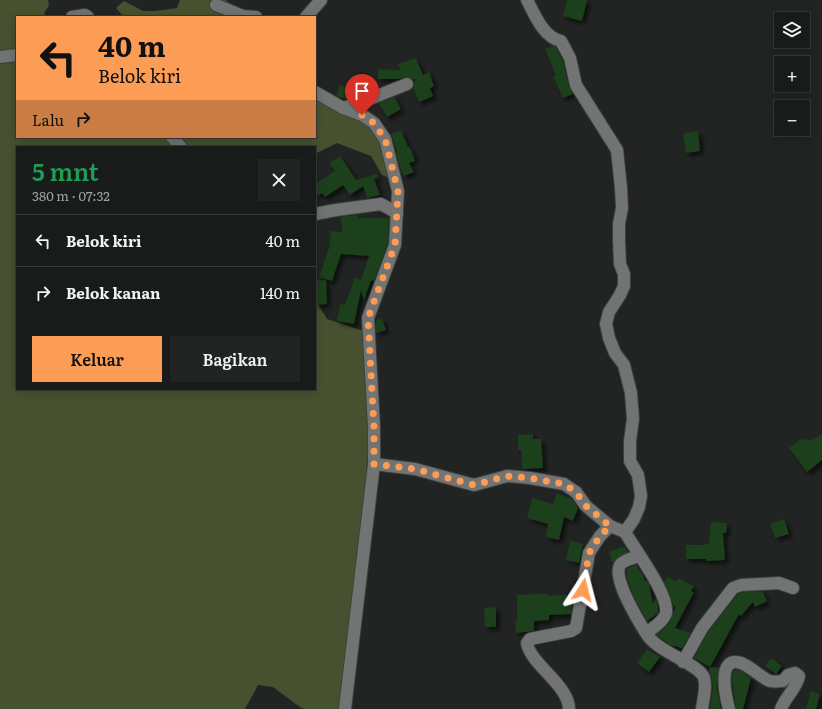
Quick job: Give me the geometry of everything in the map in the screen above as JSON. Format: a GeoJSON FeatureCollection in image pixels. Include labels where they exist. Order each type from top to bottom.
{"type":"FeatureCollection","features":[{"type":"Feature","properties":{"kind":"street"},"geometry":{"type":"LineString","coordinates":[[307,16],[321,0]]}},
{"type":"Feature","properties":{"kind":"street"},"geometry":{"type":"LineString","coordinates":[[527,0],[544,30],[554,39],[561,41],[570,58],[576,85],[617,150],[622,208],[619,224],[620,264],[624,274],[624,286],[609,312],[606,324],[609,338],[615,353],[624,366],[632,393],[633,419],[630,441],[630,461],[638,475],[641,496],[639,507],[634,519],[625,532]]}},
{"type":"Feature","properties":{"kind":"street"},"geometry":{"type":"LineString","coordinates":[[216,5],[243,16]]}},
{"type":"Feature","properties":{"kind":"street"},"geometry":{"type":"LineString","coordinates":[[0,57],[16,55]]}},
{"type":"Feature","properties":{"kind":"street"},"geometry":{"type":"LineString","coordinates":[[343,108],[407,84]]}},
{"type":"Feature","properties":{"kind":"street"},"geometry":{"type":"LineString","coordinates":[[316,93],[343,108],[362,115],[374,123],[385,139],[398,191],[395,245],[368,318],[374,428],[374,464],[345,709]]}},
{"type":"Feature","properties":{"kind":"street"},"geometry":{"type":"LineString","coordinates":[[173,138],[180,146]]}},
{"type":"Feature","properties":{"kind":"street"},"geometry":{"type":"LineString","coordinates":[[316,214],[381,204],[397,213]]}},
{"type":"Feature","properties":{"kind":"street"},"geometry":{"type":"LineString","coordinates":[[374,464],[415,469],[474,485],[507,476],[530,478],[564,484],[576,492],[586,506],[610,526],[625,532],[659,587],[666,613],[664,617],[646,634]]}},
{"type":"Feature","properties":{"kind":"street"},"geometry":{"type":"LineString","coordinates":[[569,709],[569,705],[561,690],[528,648],[527,643],[530,639],[571,631],[576,628],[589,553],[600,536],[610,526]]}},
{"type":"Feature","properties":{"kind":"street"},"geometry":{"type":"LineString","coordinates":[[639,556],[620,564],[618,569],[624,593],[633,614],[649,638],[662,649],[703,674],[705,680],[702,709]]}},
{"type":"Feature","properties":{"kind":"street"},"geometry":{"type":"LineString","coordinates":[[683,662],[702,628],[733,588],[741,585],[779,583],[793,588]]}},
{"type":"Feature","properties":{"kind":"street"},"geometry":{"type":"LineString","coordinates":[[729,709],[724,677],[725,670],[728,665],[733,663],[740,663],[759,673],[770,681],[782,681],[788,675],[795,673],[799,676],[798,681],[781,709]]}},
{"type":"Feature","properties":{"kind":"green space"},"geometry":{"type":"Polygon","coordinates":[[[0,0],[48,0],[49,6],[44,13],[46,16],[16,16],[16,138],[316,138],[316,95],[370,125],[380,144],[388,171],[387,177],[382,175],[371,156],[337,143],[316,154],[316,146],[16,146],[16,390],[316,390],[316,301],[327,319],[364,331],[368,434],[366,482],[343,699],[338,709],[305,709],[273,687],[258,685],[245,709],[0,709],[0,0]]]}},
{"type":"Feature","properties":{"kind":"green space"},"geometry":{"type":"Polygon","coordinates":[[[180,0],[226,0],[247,16],[123,16],[116,8],[124,1],[143,11],[177,8],[180,0]]]}},
{"type":"Feature","properties":{"kind":"building"},"geometry":{"type":"Polygon","coordinates":[[[567,0],[587,0],[582,21],[563,16],[567,0]]]}},
{"type":"Feature","properties":{"kind":"building"},"geometry":{"type":"Polygon","coordinates":[[[552,46],[556,47],[563,61],[569,87],[573,94],[563,98],[553,77],[556,76],[545,49],[552,46]]]}},
{"type":"Feature","properties":{"kind":"building"},"geometry":{"type":"Polygon","coordinates":[[[416,58],[423,75],[429,72],[434,86],[430,88],[433,96],[419,102],[413,88],[414,81],[416,80],[408,77],[398,79],[378,79],[378,69],[401,70],[398,64],[416,58]]]}},
{"type":"Feature","properties":{"kind":"building"},"geometry":{"type":"Polygon","coordinates":[[[340,85],[354,89],[351,97],[345,99],[336,96],[340,85]]]}},
{"type":"Feature","properties":{"kind":"building"},"geometry":{"type":"Polygon","coordinates":[[[394,97],[401,109],[387,117],[379,103],[394,97]]]}},
{"type":"Feature","properties":{"kind":"building"},"geometry":{"type":"Polygon","coordinates":[[[401,130],[408,147],[410,147],[415,161],[409,163],[414,172],[404,176],[391,134],[401,130]]]}},
{"type":"Feature","properties":{"kind":"building"},"geometry":{"type":"Polygon","coordinates":[[[698,131],[700,151],[686,153],[683,133],[698,131]]]}},
{"type":"Feature","properties":{"kind":"building"},"geometry":{"type":"Polygon","coordinates":[[[340,156],[356,180],[377,174],[378,177],[374,179],[380,195],[367,198],[363,186],[350,195],[343,185],[325,197],[322,193],[318,196],[316,193],[316,183],[335,171],[329,163],[340,156]]]}},
{"type":"Feature","properties":{"kind":"building"},"geometry":{"type":"Polygon","coordinates":[[[358,215],[359,218],[389,218],[388,243],[374,281],[372,280],[370,283],[364,300],[361,290],[354,324],[337,321],[340,304],[345,305],[355,277],[361,280],[369,256],[341,254],[332,281],[319,277],[329,248],[331,231],[342,232],[341,217],[358,215]]]}},
{"type":"Feature","properties":{"kind":"building"},"geometry":{"type":"Polygon","coordinates":[[[326,280],[327,304],[316,305],[316,281],[326,280]]]}},
{"type":"Feature","properties":{"kind":"building"},"geometry":{"type":"Polygon","coordinates":[[[382,318],[386,330],[376,333],[376,320],[382,318]]]}},
{"type":"Feature","properties":{"kind":"building"},"geometry":{"type":"Polygon","coordinates":[[[533,434],[533,439],[541,439],[543,468],[522,469],[521,450],[518,450],[518,435],[533,434]]]}},
{"type":"Feature","properties":{"kind":"building"},"geometry":{"type":"Polygon","coordinates":[[[822,434],[822,460],[807,472],[789,448],[802,438],[804,440],[807,438],[809,441],[822,434]]]}},
{"type":"Feature","properties":{"kind":"building"},"geometry":{"type":"Polygon","coordinates":[[[557,493],[572,499],[578,508],[573,521],[564,517],[559,540],[546,537],[548,524],[527,518],[532,498],[553,504],[557,493]]]}},
{"type":"Feature","properties":{"kind":"building"},"geometry":{"type":"Polygon","coordinates":[[[784,519],[789,534],[775,538],[770,524],[784,519]]]}},
{"type":"Feature","properties":{"kind":"building"},"geometry":{"type":"Polygon","coordinates":[[[711,522],[727,523],[726,533],[723,533],[725,560],[706,561],[706,559],[686,559],[686,545],[709,544],[711,522]]]}},
{"type":"Feature","properties":{"kind":"building"},"geometry":{"type":"Polygon","coordinates":[[[570,541],[583,544],[579,563],[566,560],[570,541]]]}},
{"type":"Feature","properties":{"kind":"building"},"geometry":{"type":"Polygon","coordinates":[[[618,546],[621,548],[625,547],[628,552],[619,556],[612,563],[609,551],[619,549],[618,546]]]}},
{"type":"Feature","properties":{"kind":"building"},"geometry":{"type":"Polygon","coordinates":[[[636,565],[645,581],[649,584],[653,604],[656,598],[658,606],[657,614],[647,621],[634,597],[627,578],[627,569],[636,565]]]}},
{"type":"Feature","properties":{"kind":"building"},"geometry":{"type":"Polygon","coordinates":[[[667,577],[676,581],[678,578],[694,586],[691,591],[694,592],[675,628],[691,633],[682,648],[670,645],[657,635],[669,623],[676,607],[673,604],[664,582],[667,577]]]}},
{"type":"Feature","properties":{"kind":"building"},"geometry":{"type":"Polygon","coordinates":[[[762,591],[767,601],[755,607],[753,602],[741,616],[739,614],[710,667],[694,658],[708,632],[738,594],[744,592],[762,591]]]}},
{"type":"Feature","properties":{"kind":"building"},"geometry":{"type":"Polygon","coordinates":[[[549,594],[549,596],[574,594],[571,614],[549,615],[549,620],[534,621],[534,631],[516,633],[515,620],[517,621],[517,595],[549,594]]]}},
{"type":"Feature","properties":{"kind":"building"},"geometry":{"type":"Polygon","coordinates":[[[496,607],[496,627],[485,627],[484,608],[496,607]]]}},
{"type":"Feature","properties":{"kind":"building"},"geometry":{"type":"Polygon","coordinates":[[[647,649],[660,657],[649,672],[637,663],[644,653],[645,654],[647,649]]]}},
{"type":"Feature","properties":{"kind":"building"},"geometry":{"type":"Polygon","coordinates":[[[771,658],[782,666],[776,674],[765,666],[771,658]]]}},
{"type":"Feature","properties":{"kind":"building"},"geometry":{"type":"Polygon","coordinates":[[[710,667],[719,668],[717,688],[721,709],[710,709],[713,686],[709,672],[710,667]]]}},
{"type":"Feature","properties":{"kind":"building"},"geometry":{"type":"Polygon","coordinates":[[[735,670],[741,671],[751,678],[743,709],[736,709],[732,679],[735,670]]]}},
{"type":"Feature","properties":{"kind":"building"},"geometry":{"type":"Polygon","coordinates":[[[811,691],[820,694],[816,709],[806,709],[811,691]]]}},
{"type":"Feature","properties":{"kind":"route"},"geometry":{"type":"LineString","coordinates":[[362,115],[374,123],[385,139],[398,191],[395,245],[368,318],[374,428],[374,464],[415,469],[474,485],[507,476],[530,478],[564,484],[576,492],[586,506],[610,526],[600,536],[589,553],[583,590]]}}]}
